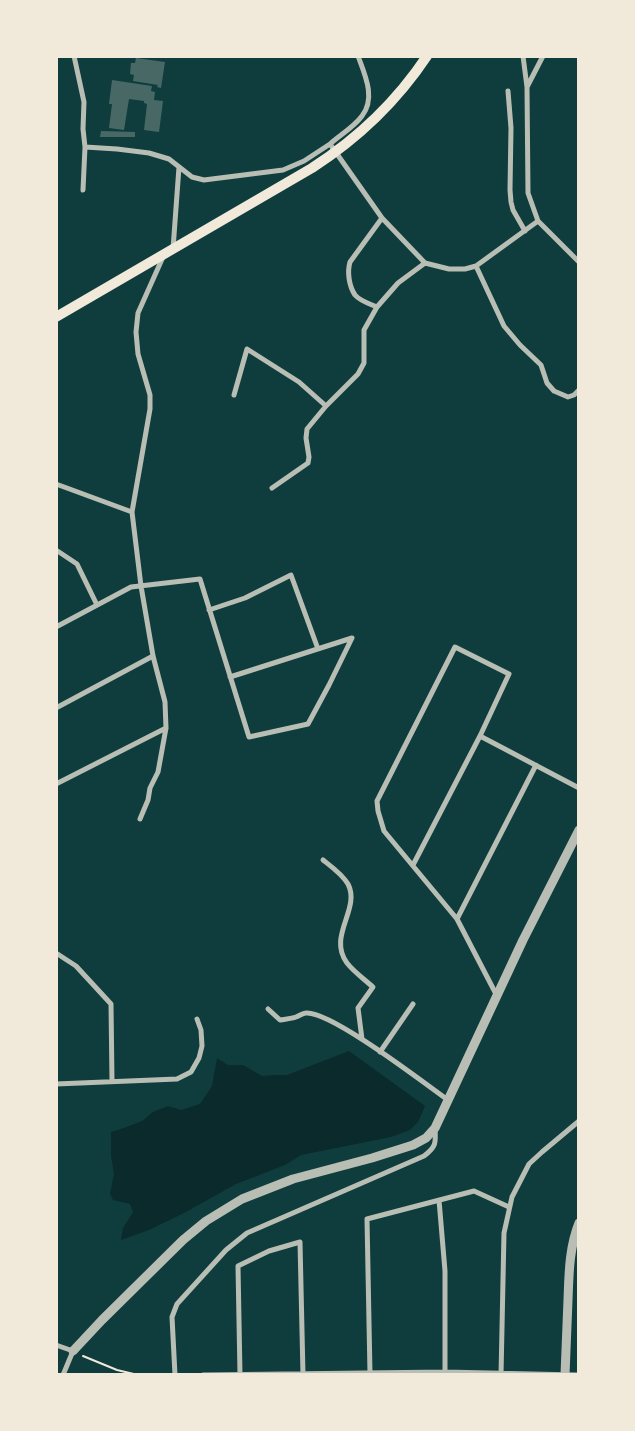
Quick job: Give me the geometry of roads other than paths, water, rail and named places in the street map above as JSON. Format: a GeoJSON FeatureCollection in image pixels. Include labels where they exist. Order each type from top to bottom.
{"type":"FeatureCollection","features":[{"type":"Feature","properties":{"kind":"main road"},"geometry":{"type":"LineString","coordinates":[[56,317],[312,168],[332,149],[372,121],[398,95],[427,56]]}},
{"type":"Feature","properties":{"kind":"street"},"geometry":{"type":"LineString","coordinates":[[74,56],[84,102],[83,128],[85,147],[83,190]]}},
{"type":"Feature","properties":{"kind":"street"},"geometry":{"type":"LineString","coordinates":[[85,147],[149,153],[169,160],[192,177],[204,180],[283,170],[332,149],[362,117],[368,106],[370,93],[358,56]]}},
{"type":"Feature","properties":{"kind":"street"},"geometry":{"type":"LineString","coordinates":[[523,56],[527,87],[528,193],[538,221],[579,262]]}},
{"type":"Feature","properties":{"kind":"street"},"geometry":{"type":"LineString","coordinates":[[527,87],[542,56]]}},
{"type":"Feature","properties":{"kind":"street"},"geometry":{"type":"LineString","coordinates":[[508,91],[511,128],[511,202],[513,210],[525,231]]}},
{"type":"Feature","properties":{"kind":"street"},"geometry":{"type":"LineString","coordinates":[[332,149],[382,218],[425,264],[457,269],[476,266],[538,221]]}},
{"type":"Feature","properties":{"kind":"street"},"geometry":{"type":"LineString","coordinates":[[140,819],[148,800],[150,788],[158,772],[166,728],[165,702],[153,656],[141,586],[132,512],[150,409],[150,395],[138,354],[136,332],[138,313],[168,252],[178,167]]}},
{"type":"Feature","properties":{"kind":"street"},"geometry":{"type":"LineString","coordinates":[[377,307],[355,294],[351,285],[349,267],[350,262],[382,218]]}},
{"type":"Feature","properties":{"kind":"street"},"geometry":{"type":"LineString","coordinates":[[272,488],[308,463],[307,429],[326,406],[358,374],[364,363],[364,330],[377,307],[398,283],[425,264]]}},
{"type":"Feature","properties":{"kind":"street"},"geometry":{"type":"LineString","coordinates":[[476,266],[504,326],[541,365],[548,383],[554,391],[568,397],[574,395],[579,390]]}},
{"type":"Feature","properties":{"kind":"street"},"geometry":{"type":"LineString","coordinates":[[234,395],[247,349],[299,382],[326,406]]}},
{"type":"Feature","properties":{"kind":"street"},"geometry":{"type":"LineString","coordinates":[[56,484],[132,512]]}},
{"type":"Feature","properties":{"kind":"street"},"geometry":{"type":"LineString","coordinates":[[56,550],[77,564],[97,606]]}},
{"type":"Feature","properties":{"kind":"street"},"geometry":{"type":"LineString","coordinates":[[209,610],[245,598],[291,575],[318,649]]}},
{"type":"Feature","properties":{"kind":"street"},"geometry":{"type":"LineString","coordinates":[[56,627],[131,587],[200,579],[209,610],[230,677],[249,737],[308,724],[352,638],[230,677]]}},
{"type":"Feature","properties":{"kind":"street"},"geometry":{"type":"LineString","coordinates":[[413,865],[480,736],[509,674],[455,647],[377,801],[378,811],[384,831],[457,919],[497,996]]}},
{"type":"Feature","properties":{"kind":"street"},"geometry":{"type":"LineString","coordinates":[[56,708],[153,656]]}},
{"type":"Feature","properties":{"kind":"street"},"geometry":{"type":"LineString","coordinates":[[56,784],[166,728]]}},
{"type":"Feature","properties":{"kind":"street"},"geometry":{"type":"LineString","coordinates":[[480,736],[579,788]]}},
{"type":"Feature","properties":{"kind":"street"},"geometry":{"type":"LineString","coordinates":[[457,919],[536,765]]}},
{"type":"Feature","properties":{"kind":"street"},"geometry":{"type":"LineString","coordinates":[[63,1375],[73,1351],[183,1240],[206,1222],[242,1200],[293,1179],[372,1158],[413,1145],[426,1138],[435,1128],[523,940],[579,830]]}},
{"type":"Feature","properties":{"kind":"street"},"geometry":{"type":"LineString","coordinates":[[323,860],[339,873],[348,885],[351,896],[340,940],[346,962],[373,987],[358,1008],[362,1039]]}},
{"type":"Feature","properties":{"kind":"street"},"geometry":{"type":"LineString","coordinates":[[56,953],[76,966],[112,1004],[112,1082]]}},
{"type":"Feature","properties":{"kind":"street"},"geometry":{"type":"LineString","coordinates":[[380,1052],[412,1004]]}},
{"type":"Feature","properties":{"kind":"street"},"geometry":{"type":"LineString","coordinates":[[268,1009],[280,1020],[306,1013],[333,1021],[362,1039],[448,1100]]}},
{"type":"Feature","properties":{"kind":"street"},"geometry":{"type":"LineString","coordinates":[[56,1084],[177,1079],[191,1072],[199,1058],[202,1046],[201,1030],[197,1019]]}},
{"type":"Feature","properties":{"kind":"street"},"geometry":{"type":"LineString","coordinates":[[501,1374],[504,1233],[512,1197],[529,1164],[579,1121]]}},
{"type":"Feature","properties":{"kind":"street"},"geometry":{"type":"LineString","coordinates":[[175,1375],[172,1317],[177,1304],[226,1250],[247,1233],[424,1156],[432,1150],[436,1141],[435,1128]]}},
{"type":"Feature","properties":{"kind":"street"},"geometry":{"type":"LineString","coordinates":[[370,1373],[367,1219],[474,1191],[509,1207]]}},
{"type":"Feature","properties":{"kind":"street"},"geometry":{"type":"LineString","coordinates":[[439,1200],[445,1271],[445,1373]]}},
{"type":"Feature","properties":{"kind":"street"},"geometry":{"type":"LineString","coordinates":[[565,1374],[569,1271],[575,1232],[579,1223]]}},
{"type":"Feature","properties":{"kind":"street"},"geometry":{"type":"LineString","coordinates":[[240,1374],[238,1266],[269,1251],[300,1242],[303,1374]]}},
{"type":"Feature","properties":{"kind":"street"},"geometry":{"type":"LineString","coordinates":[[56,1345],[73,1351]]}},
{"type":"Feature","properties":{"kind":"street"},"geometry":{"type":"LineString","coordinates":[[202,1375],[445,1373],[577,1375]]}},
{"type":"Feature","properties":{"kind":"water"},"geometry":{"type":"Polygon","coordinates":[[[349,1051],[425,1106],[418,1122],[410,1130],[391,1137],[301,1155],[285,1165],[236,1184],[149,1230],[121,1240],[123,1228],[133,1212],[130,1204],[113,1200],[110,1194],[114,1174],[111,1156],[111,1132],[142,1121],[153,1112],[168,1106],[181,1110],[200,1104],[212,1086],[217,1058],[228,1065],[243,1065],[262,1076],[287,1075],[349,1051]]]}}]}
